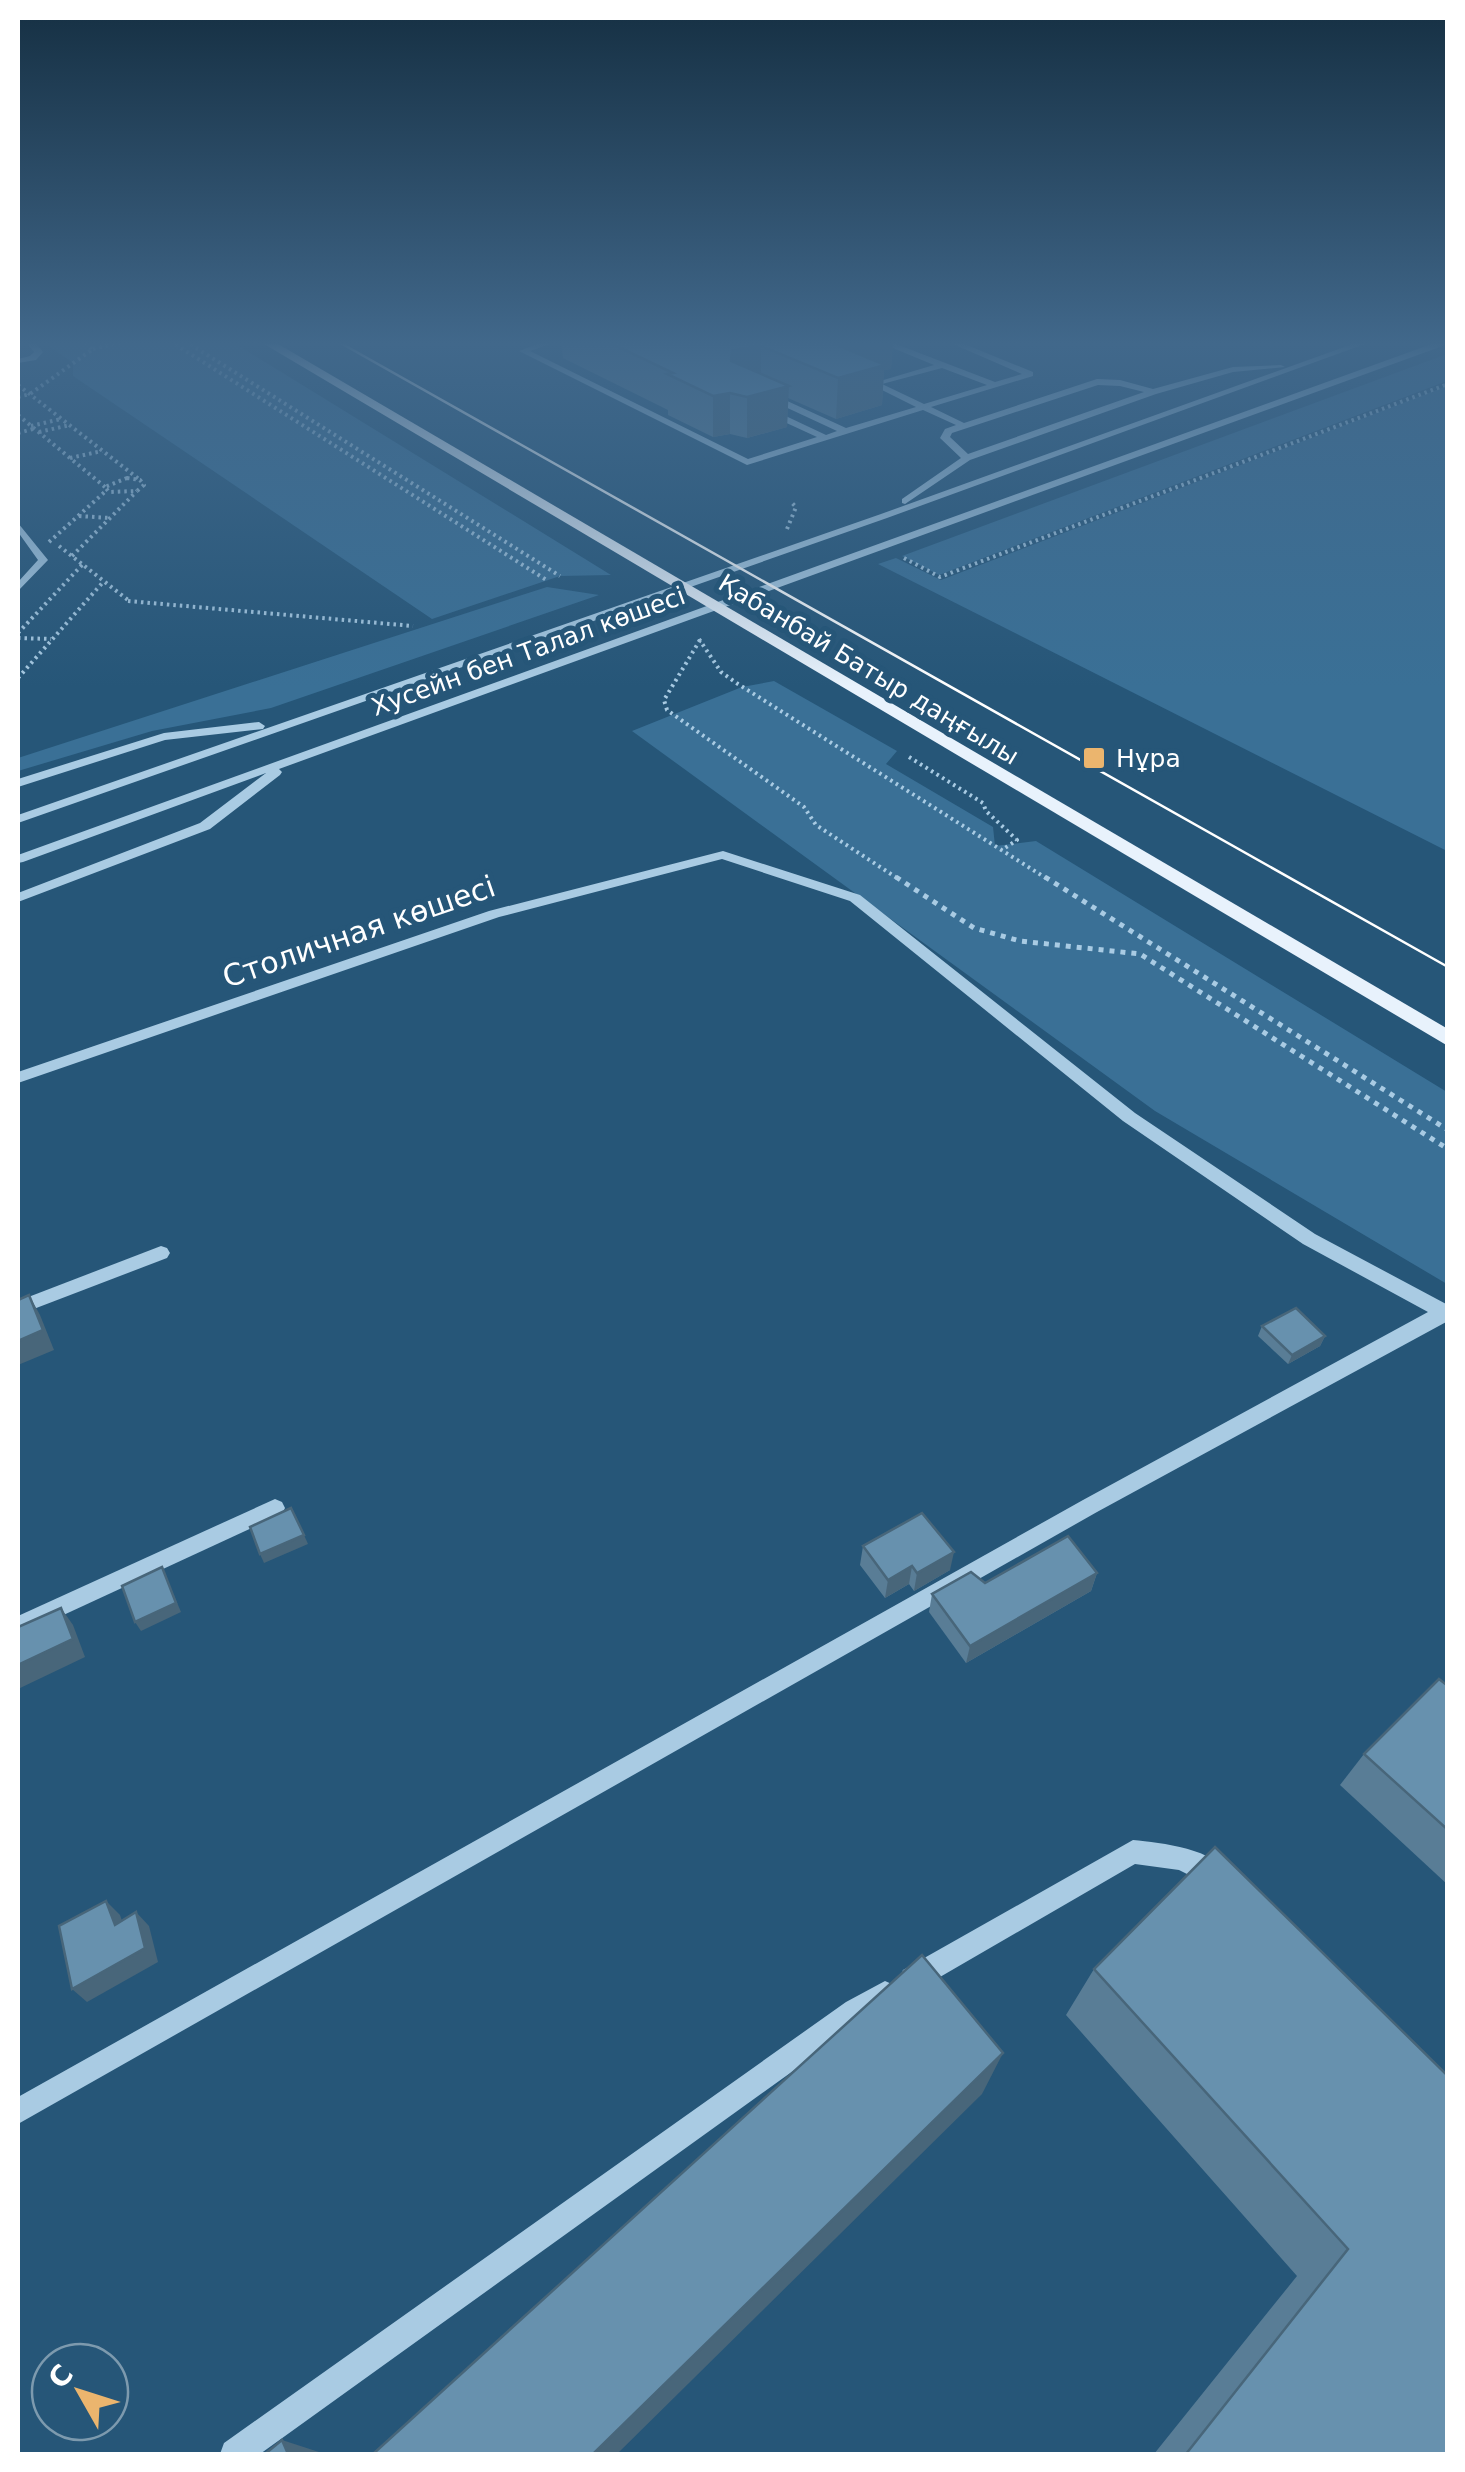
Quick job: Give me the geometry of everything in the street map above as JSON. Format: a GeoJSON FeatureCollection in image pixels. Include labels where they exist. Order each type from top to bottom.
{"type":"FeatureCollection","features":[{"type":"Feature","properties":{"kind":"main road","name":"Қабанбай Батыр даңғылы"},"geometry":{"type":"LineString","coordinates":[[461,456],[1448,1039]]}},
{"type":"Feature","properties":{"kind":"street"},"geometry":{"type":"LineString","coordinates":[[736,456],[747,462],[766,456]]}},
{"type":"Feature","properties":{"kind":"street"},"geometry":{"type":"LineString","coordinates":[[884,516],[972,456]]}},
{"type":"Feature","properties":{"kind":"street","name":"Хусейн бен Талал көшесі"},"geometry":{"type":"LineString","coordinates":[[18,819],[1050,456]]}},
{"type":"Feature","properties":{"kind":"street","name":"Хусейн бен Талал көшесі"},"geometry":{"type":"LineString","coordinates":[[18,859],[1132,456]]}},
{"type":"Feature","properties":{"kind":"street"},"geometry":{"type":"LineString","coordinates":[[18,526],[43,560],[18,588]]}},
{"type":"Feature","properties":{"kind":"street"},"geometry":{"type":"LineString","coordinates":[[18,783],[164,737],[294,722]]}},
{"type":"Feature","properties":{"kind":"street"},"geometry":{"type":"LineString","coordinates":[[18,898],[205,826],[290,761]]}},
{"type":"Feature","properties":{"kind":"street","name":"Столичная көшесі"},"geometry":{"type":"LineString","coordinates":[[18,1078],[494,914],[724,855],[855,898],[1129,1117],[1308,1240],[1446,1313]]}},
{"type":"Feature","properties":{"kind":"street"},"geometry":{"type":"LineString","coordinates":[[18,1308],[161,1253]]}},
{"type":"Feature","properties":{"kind":"street"},"geometry":{"type":"LineString","coordinates":[[18,2111],[1090,1506],[1446,1313]]}},
{"type":"Feature","properties":{"kind":"street"},"geometry":{"type":"LineString","coordinates":[[18,1626],[275,1508]]}},
{"type":"Feature","properties":{"kind":"street"},"geometry":{"type":"LineString","coordinates":[[236,2454],[855,2011],[1134,1852],[1182,1858],[1224,1880],[1238,1895]]}},
{"type":"Feature","properties":{"kind":"path"},"geometry":{"type":"LineString","coordinates":[[70,458],[78,456]]}},
{"type":"Feature","properties":{"kind":"path"},"geometry":{"type":"LineString","coordinates":[[72,556],[144,485],[110,456]]}},
{"type":"Feature","properties":{"kind":"path"},"geometry":{"type":"LineString","coordinates":[[352,456],[548,581]]}},
{"type":"Feature","properties":{"kind":"path"},"geometry":{"type":"LineString","coordinates":[[369,456],[560,576]]}},
{"type":"Feature","properties":{"kind":"path"},"geometry":{"type":"LineString","coordinates":[[882,547],[940,577],[1258,456]]}},
{"type":"Feature","properties":{"kind":"path"},"geometry":{"type":"LineString","coordinates":[[70,458],[106,488],[122,494],[137,491]]}},
{"type":"Feature","properties":{"kind":"path"},"geometry":{"type":"LineString","coordinates":[[38,553],[112,481],[140,480]]}},
{"type":"Feature","properties":{"kind":"path"},"geometry":{"type":"LineString","coordinates":[[78,516],[110,518]]}},
{"type":"Feature","properties":{"kind":"path"},"geometry":{"type":"LineString","coordinates":[[52,540],[131,602],[413,626]]}},
{"type":"Feature","properties":{"kind":"path"},"geometry":{"type":"LineString","coordinates":[[18,635],[83,564]]}},
{"type":"Feature","properties":{"kind":"path"},"geometry":{"type":"LineString","coordinates":[[18,678],[104,582]]}},
{"type":"Feature","properties":{"kind":"path"},"geometry":{"type":"LineString","coordinates":[[18,635],[53,639]]}},
{"type":"Feature","properties":{"kind":"path"},"geometry":{"type":"LineString","coordinates":[[1448,1130],[738,684],[722,672],[700,640],[664,700],[666,710],[804,807],[816,825],[974,928],[1020,941],[1140,954],[1448,1148]]}},
{"type":"Feature","properties":{"kind":"path"},"geometry":{"type":"LineString","coordinates":[[909,757],[982,802],[986,811],[1016,840],[1002,850]]}},
{"type":"Feature","properties":{"kind":"shaded area"},"geometry":{"type":"Polygon","coordinates":[[[192,456],[418,456],[611,575],[560,576],[432,619],[192,456]]]}},
{"type":"Feature","properties":{"kind":"shaded area"},"geometry":{"type":"Polygon","coordinates":[[[1171,456],[1250,456],[939,575],[902,556],[1171,456]]]}},
{"type":"Feature","properties":{"kind":"shaded area"},"geometry":{"type":"Polygon","coordinates":[[[1263,456],[1447,456],[1447,851],[878,564],[896,558],[941,580],[1263,456]]]}},
{"type":"Feature","properties":{"kind":"shaded area"},"geometry":{"type":"Polygon","coordinates":[[[547,587],[599,595],[271,708],[152,731],[18,771],[18,758],[547,587]]]}},
{"type":"Feature","properties":{"kind":"shaded area"},"geometry":{"type":"Polygon","coordinates":[[[774,681],[897,751],[886,764],[993,827],[995,846],[1036,841],[1447,1092],[1447,1284],[1155,1111],[632,731],[742,687],[774,681]]]}},
{"type":"Feature","properties":{"kind":"building"},"geometry":{"type":"Polygon","coordinates":[[[29,1295],[43,1330],[18,1341],[18,1300],[29,1295]]]}},
{"type":"Feature","properties":{"kind":"building"},"geometry":{"type":"Polygon","coordinates":[[[1296,1308],[1325,1336],[1292,1355],[1262,1326],[1296,1308]]]}},
{"type":"Feature","properties":{"kind":"building"},"geometry":{"type":"Polygon","coordinates":[[[291,1508],[304,1535],[260,1554],[250,1527],[291,1508]]]}},
{"type":"Feature","properties":{"kind":"building"},"geometry":{"type":"Polygon","coordinates":[[[922,1513],[954,1552],[917,1573],[912,1566],[888,1580],[863,1546],[922,1513]]]}},
{"type":"Feature","properties":{"kind":"building"},"geometry":{"type":"Polygon","coordinates":[[[1068,1536],[1097,1573],[970,1646],[932,1594],[971,1572],[985,1583],[1068,1536]]]}},
{"type":"Feature","properties":{"kind":"building"},"geometry":{"type":"Polygon","coordinates":[[[162,1567],[176,1603],[135,1622],[122,1586],[162,1567]]]}},
{"type":"Feature","properties":{"kind":"building"},"geometry":{"type":"Polygon","coordinates":[[[61,1608],[73,1639],[18,1665],[18,1627],[61,1608]]]}},
{"type":"Feature","properties":{"kind":"building"},"geometry":{"type":"Polygon","coordinates":[[[1439,1679],[1448,1686],[1448,1830],[1364,1754],[1439,1679]]]}},
{"type":"Feature","properties":{"kind":"building"},"geometry":{"type":"Polygon","coordinates":[[[1215,1847],[1448,2076],[1448,2454],[1186,2454],[1348,2249],[1094,1969],[1215,1847]]]}},
{"type":"Feature","properties":{"kind":"building"},"geometry":{"type":"Polygon","coordinates":[[[106,1901],[115,1925],[136,1912],[145,1948],[72,1989],[59,1926],[106,1901]]]}},
{"type":"Feature","properties":{"kind":"building"},"geometry":{"type":"Polygon","coordinates":[[[922,1955],[1003,2053],[593,2454],[373,2454],[922,1955]]]}},
{"type":"Feature","properties":{"kind":"building"},"geometry":{"type":"Polygon","coordinates":[[[282,2440],[288,2454],[265,2454],[282,2440]]]}},
{"type":"Feature","properties":{"kind":"tram line"},"geometry":{"type":"LineString","coordinates":[[542,456],[1448,967]]}},
{"type":"Feature","properties":{"kind":"place","name":"Нұра"},"geometry":{"type":"Point","coordinates":[1094,758]}}]}
